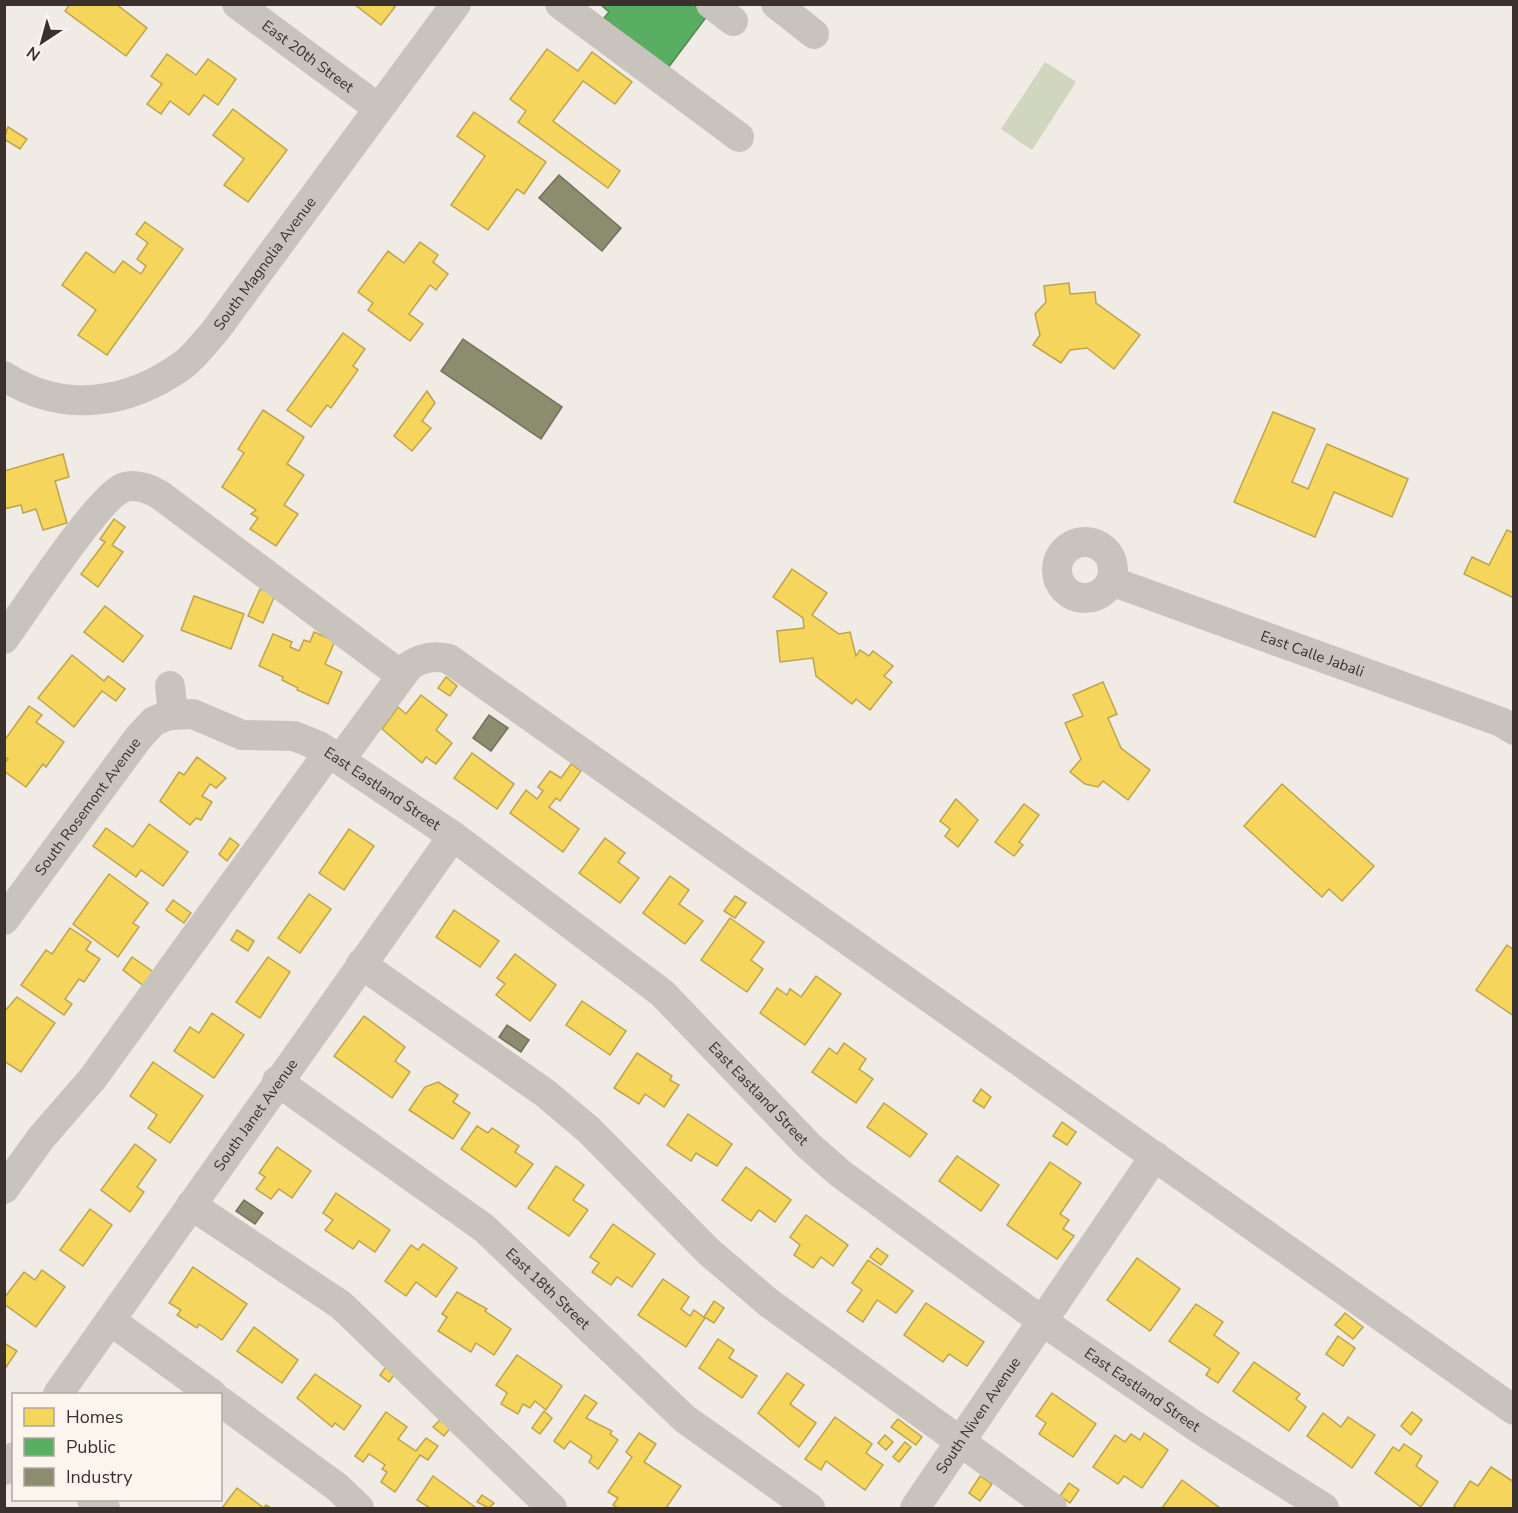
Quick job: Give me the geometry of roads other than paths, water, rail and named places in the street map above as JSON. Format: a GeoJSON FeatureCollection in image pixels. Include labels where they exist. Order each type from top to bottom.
{"type":"FeatureCollection","features":[{"type":"Feature","properties":{"kind":"street","name":"East 20th Street"},"geometry":{"type":"LineString","coordinates":[[237,4],[378,108]]}},
{"type":"Feature","properties":{"kind":"street","name":"South Magnolia Avenue"},"geometry":{"type":"LineString","coordinates":[[4,376],[30,390],[62,401],[103,399],[144,388],[184,364],[215,331],[456,4]]}},
{"type":"Feature","properties":{"kind":"street"},"geometry":{"type":"LineString","coordinates":[[560,4],[738,137]]}},
{"type":"Feature","properties":{"kind":"street"},"geometry":{"type":"LineString","coordinates":[[776,4],[814,34]]}},
{"type":"Feature","properties":{"kind":"street"},"geometry":{"type":"LineString","coordinates":[[4,639],[102,506],[124,487],[136,487],[149,489],[160,495],[402,676]]}},
{"type":"Feature","properties":{"kind":"street","name":"East Calle Jabali"},"geometry":{"type":"LineString","coordinates":[[1111,580],[1419,690],[1501,722],[1514,730]]}},
{"type":"Feature","properties":{"kind":"street"},"geometry":{"type":"LineString","coordinates":[[4,1190],[41,1138],[93,1078],[334,756],[417,660],[437,656],[449,659],[1514,1410]]}},
{"type":"Feature","properties":{"kind":"street","name":"East Eastland Street"},"geometry":{"type":"LineString","coordinates":[[176,705],[242,735],[294,736],[334,756],[453,836],[662,993],[809,1146],[841,1174],[1042,1321],[1198,1428],[1324,1509]]}},
{"type":"Feature","properties":{"kind":"street","name":"South Rosemont Avenue"},"geometry":{"type":"LineString","coordinates":[[4,920],[139,737],[154,721],[176,705]]}},
{"type":"Feature","properties":{"kind":"street","name":"South Janet Avenue"},"geometry":{"type":"LineString","coordinates":[[59,1393],[277,1081],[453,836]]}},
{"type":"Feature","properties":{"kind":"street"},"geometry":{"type":"LineString","coordinates":[[361,964],[545,1093],[589,1130],[709,1252],[770,1303],[1052,1509]]}},
{"type":"Feature","properties":{"kind":"street","name":"East 18th Street"},"geometry":{"type":"LineString","coordinates":[[277,1081],[484,1228],[685,1419],[810,1509]]}},
{"type":"Feature","properties":{"kind":"street","name":"South Niven Avenue"},"geometry":{"type":"LineString","coordinates":[[915,1509],[1155,1156]]}},
{"type":"Feature","properties":{"kind":"street"},"geometry":{"type":"LineString","coordinates":[[191,1205],[340,1305],[552,1509]]}},
{"type":"Feature","properties":{"kind":"street"},"geometry":{"type":"LineString","coordinates":[[111,1321],[209,1393]]}},
{"type":"Feature","properties":{"kind":"street"},"geometry":{"type":"LineString","coordinates":[[222,1402],[338,1486],[359,1509]]}}]}
